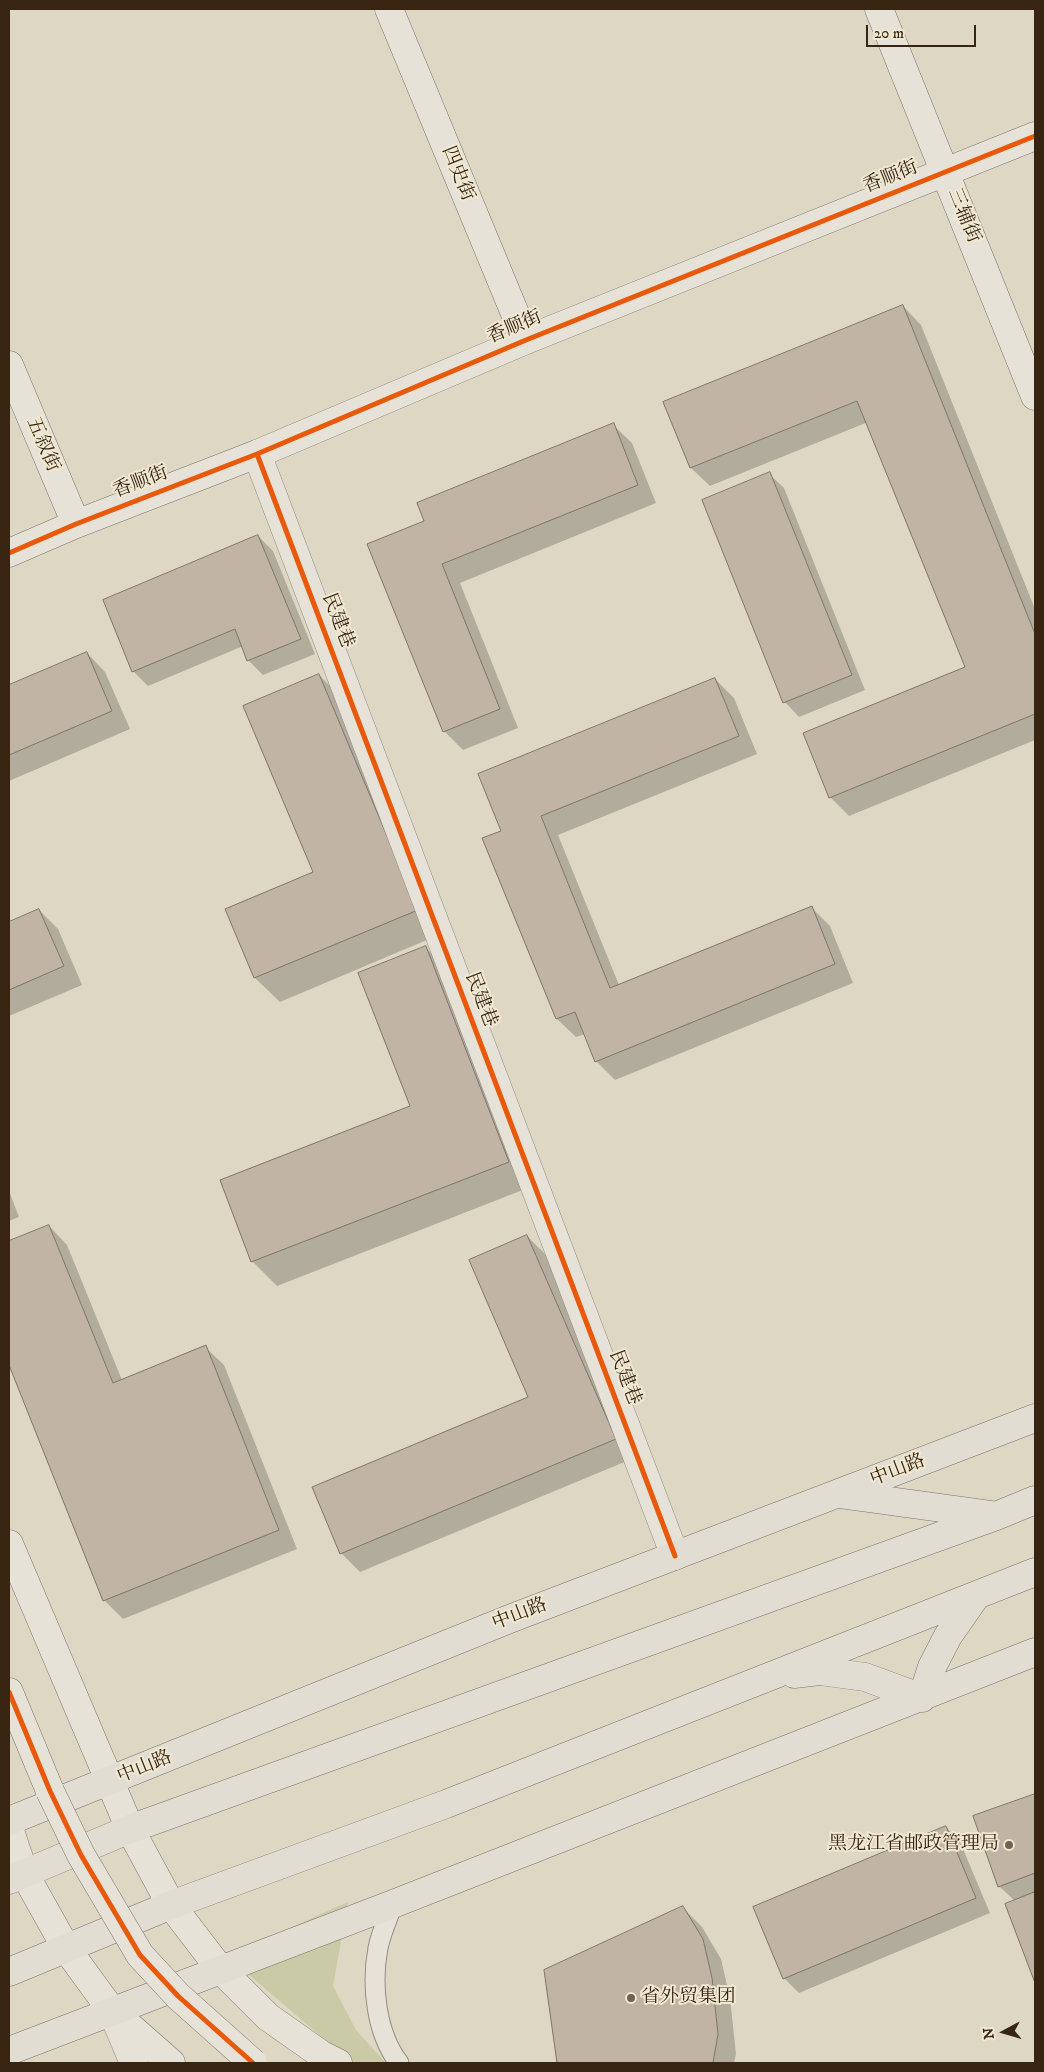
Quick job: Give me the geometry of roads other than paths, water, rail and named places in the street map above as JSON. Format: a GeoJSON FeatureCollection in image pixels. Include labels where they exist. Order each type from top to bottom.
{"type":"FeatureCollection","features":[{"type":"Feature","properties":{"kind":"main road","name":"中山路"},"geometry":{"type":"LineString","coordinates":[[9,1821],[110,1782],[512,1618],[1035,1418]]}},
{"type":"Feature","properties":{"kind":"main road"},"geometry":{"type":"LineString","coordinates":[[836,1494],[996,1516]]}},
{"type":"Feature","properties":{"kind":"main road"},"geometry":{"type":"LineString","coordinates":[[17,1876],[130,1829],[996,1516],[1035,1500]]}},
{"type":"Feature","properties":{"kind":"main road"},"geometry":{"type":"LineString","coordinates":[[9,1972],[171,1905],[446,1804],[1035,1572]]}},
{"type":"Feature","properties":{"kind":"main road"},"geometry":{"type":"LineString","coordinates":[[922,1698],[932,1667],[948,1636],[976,1596]]}},
{"type":"Feature","properties":{"kind":"main road"},"geometry":{"type":"LineString","coordinates":[[9,2051],[393,1904],[922,1698],[1035,1652]]}},
{"type":"Feature","properties":{"kind":"main road"},"geometry":{"type":"LineString","coordinates":[[772,1675],[820,1671],[865,1677],[922,1698]]}},
{"type":"Feature","properties":{"kind":"street","name":"四史街"},"geometry":{"type":"LineString","coordinates":[[389,9],[526,340]]}},
{"type":"Feature","properties":{"kind":"street","name":"三辅街"},"geometry":{"type":"LineString","coordinates":[[879,9],[1035,396]]}},
{"type":"Feature","properties":{"kind":"street","name":"香顺街"},"geometry":{"type":"LineString","coordinates":[[9,553],[76,524],[257,454],[526,340],[1035,136]]}},
{"type":"Feature","properties":{"kind":"street","name":"五叙街"},"geometry":{"type":"LineString","coordinates":[[9,365],[76,524]]}},
{"type":"Feature","properties":{"kind":"street","name":"民建巷"},"geometry":{"type":"LineString","coordinates":[[257,454],[675,1556]]}},
{"type":"Feature","properties":{"kind":"street"},"geometry":{"type":"LineString","coordinates":[[9,1544],[130,1829],[171,1905],[220,1969],[268,2017],[322,2055],[338,2063]]}},
{"type":"Feature","properties":{"kind":"street"},"geometry":{"type":"LineString","coordinates":[[9,1692],[50,1791],[81,1856],[140,1955],[178,1996],[253,2063]]}},
{"type":"Feature","properties":{"kind":"street"},"geometry":{"type":"LineString","coordinates":[[9,1828],[17,1876],[66,1948],[112,2011],[171,2063]]}},
{"type":"Feature","properties":{"kind":"street"},"geometry":{"type":"LineString","coordinates":[[112,2011],[134,2063]]}},
{"type":"Feature","properties":{"kind":"lane"},"geometry":{"type":"LineString","coordinates":[[393,1904],[378,1948],[375,1975],[377,2004],[382,2027],[392,2054],[399,2063]]}},
{"type":"Feature","properties":{"kind":"place","name":"黑龙江省邮政管理局"},"geometry":{"type":"Point","coordinates":[1009,1845]}},
{"type":"Feature","properties":{"kind":"place","name":"省外贸集团"},"geometry":{"type":"Point","coordinates":[631,1998]}}]}
